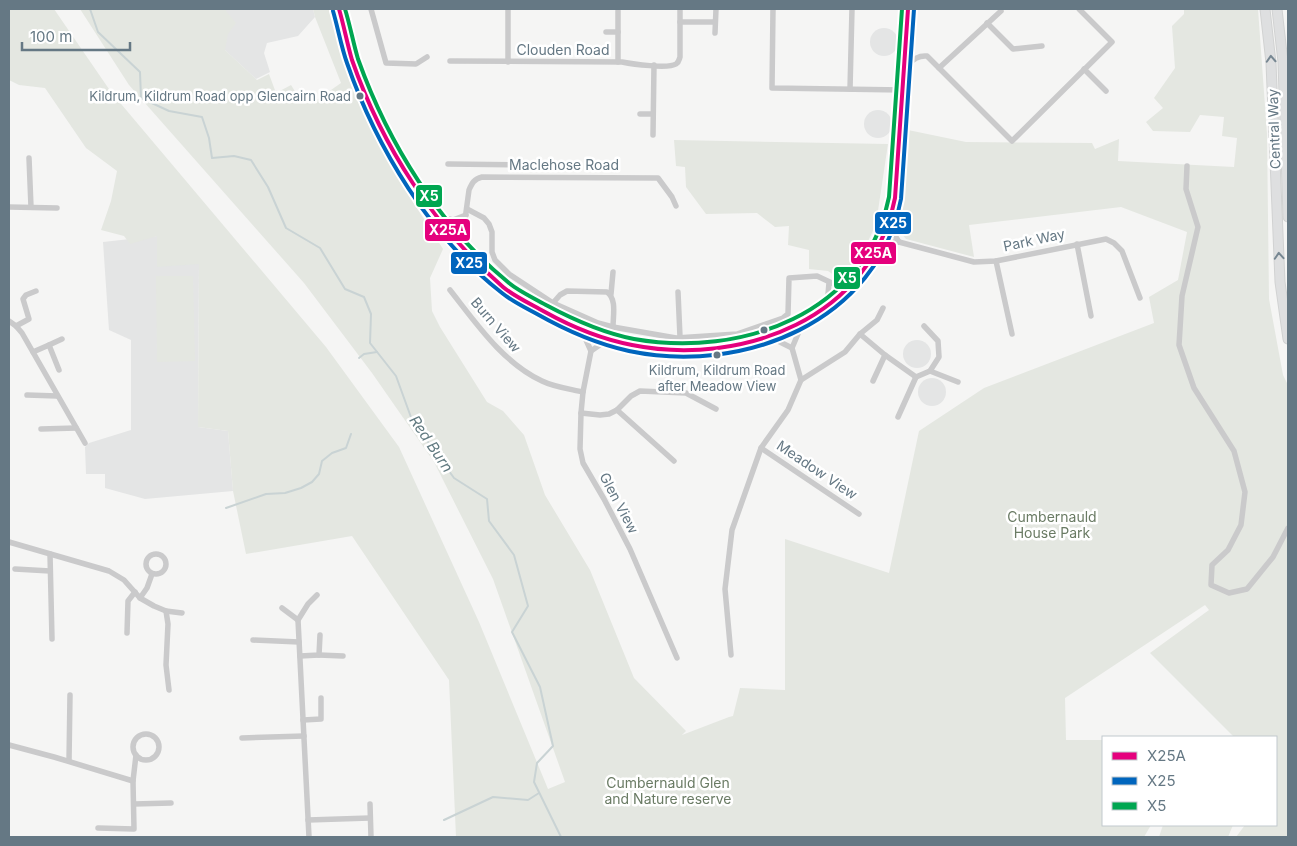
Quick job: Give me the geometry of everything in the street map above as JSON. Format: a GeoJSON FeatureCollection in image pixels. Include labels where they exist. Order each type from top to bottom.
{"type":"FeatureCollection","features":[{"type":"Feature","properties":{"kind":"main road","name":"Central Way"},"geometry":{"type":"LineString","coordinates":[[1266,9],[1271,62],[1280,282],[1288,339]]}},
{"type":"Feature","properties":{"kind":"main road","name":"Central Way"},"geometry":{"type":"LineString","coordinates":[[1277,9],[1283,62],[1288,216]]}},
{"type":"Feature","properties":{"kind":"street"},"geometry":{"type":"LineString","coordinates":[[339,9],[352,58],[375,113],[400,162],[435,215],[466,252],[507,289],[557,320],[582,331],[607,340],[648,348],[692,350],[745,344],[770,337],[804,322],[827,306],[855,281],[867,266],[890,220],[898,171],[908,9]]}},
{"type":"Feature","properties":{"kind":"street"},"geometry":{"type":"LineString","coordinates":[[371,9],[386,63],[416,64],[427,57]]}},
{"type":"Feature","properties":{"kind":"street","name":"Clouden Road"},"geometry":{"type":"LineString","coordinates":[[508,9],[508,62]]}},
{"type":"Feature","properties":{"kind":"street"},"geometry":{"type":"LineString","coordinates":[[620,62],[673,65],[679,60],[680,9]]}},
{"type":"Feature","properties":{"kind":"street"},"geometry":{"type":"LineString","coordinates":[[715,33],[716,9]]}},
{"type":"Feature","properties":{"kind":"street"},"geometry":{"type":"LineString","coordinates":[[773,9],[772,88],[903,90]]}},
{"type":"Feature","properties":{"kind":"street"},"geometry":{"type":"LineString","coordinates":[[850,89],[852,9]]}},
{"type":"Feature","properties":{"kind":"street"},"geometry":{"type":"LineString","coordinates":[[905,68],[921,55],[927,56],[1012,140],[1112,42],[1079,9]]}},
{"type":"Feature","properties":{"kind":"street","name":"Clouden Road"},"geometry":{"type":"LineString","coordinates":[[450,61],[620,62],[618,11]]}},
{"type":"Feature","properties":{"kind":"street"},"geometry":{"type":"LineString","coordinates":[[939,68],[1001,11]]}},
{"type":"Feature","properties":{"kind":"street"},"geometry":{"type":"LineString","coordinates":[[680,22],[715,22]]}},
{"type":"Feature","properties":{"kind":"street"},"geometry":{"type":"LineString","coordinates":[[987,23],[1013,49],[1042,46]]}},
{"type":"Feature","properties":{"kind":"street","name":"Clouden Road"},"geometry":{"type":"LineString","coordinates":[[606,32],[618,32]]}},
{"type":"Feature","properties":{"kind":"street"},"geometry":{"type":"LineString","coordinates":[[653,134],[654,65]]}},
{"type":"Feature","properties":{"kind":"street"},"geometry":{"type":"LineString","coordinates":[[1084,70],[1106,91]]}},
{"type":"Feature","properties":{"kind":"street"},"geometry":{"type":"LineString","coordinates":[[640,114],[653,114]]}},
{"type":"Feature","properties":{"kind":"street"},"geometry":{"type":"LineString","coordinates":[[29,158],[31,207]]}},
{"type":"Feature","properties":{"kind":"street"},"geometry":{"type":"LineString","coordinates":[[448,164],[539,165]]}},
{"type":"Feature","properties":{"kind":"street"},"geometry":{"type":"LineString","coordinates":[[503,164],[504,177]]}},
{"type":"Feature","properties":{"kind":"street"},"geometry":{"type":"LineString","coordinates":[[1187,166],[1186,189],[1198,227],[1182,296],[1179,345],[1194,388],[1234,451],[1245,492],[1241,525],[1228,550],[1212,565],[1211,584],[1229,593],[1247,589],[1273,557],[1288,528]]}},
{"type":"Feature","properties":{"kind":"street","name":"Maclehose Road"},"geometry":{"type":"LineString","coordinates":[[466,252],[464,234],[471,184],[476,179],[482,177],[658,178],[672,197],[676,206]]}},
{"type":"Feature","properties":{"kind":"street"},"geometry":{"type":"LineString","coordinates":[[9,207],[57,208]]}},
{"type":"Feature","properties":{"kind":"street"},"geometry":{"type":"LineString","coordinates":[[435,215],[454,220],[466,212],[484,218],[492,232],[492,252],[495,260],[521,284],[582,317],[613,328],[655,335],[680,337],[737,334],[783,318],[788,314],[789,278],[817,276],[829,284],[855,281]]}},
{"type":"Feature","properties":{"kind":"street"},"geometry":{"type":"LineString","coordinates":[[890,220],[894,234],[899,242]]}},
{"type":"Feature","properties":{"kind":"street","name":"Park Way"},"geometry":{"type":"LineString","coordinates":[[899,242],[967,261],[996,261],[1106,239],[1114,243],[1122,251],[1140,298]]}},
{"type":"Feature","properties":{"kind":"street"},"geometry":{"type":"LineString","coordinates":[[877,249],[891,242],[899,242]]}},
{"type":"Feature","properties":{"kind":"street","name":"Park Way"},"geometry":{"type":"LineString","coordinates":[[1076,244],[1091,316]]}},
{"type":"Feature","properties":{"kind":"street","name":"Park Way"},"geometry":{"type":"LineString","coordinates":[[996,261],[1012,334]]}},
{"type":"Feature","properties":{"kind":"street"},"geometry":{"type":"LineString","coordinates":[[613,272],[611,294],[613,301],[613,328]]}},
{"type":"Feature","properties":{"kind":"street"},"geometry":{"type":"LineString","coordinates":[[827,306],[829,284]]}},
{"type":"Feature","properties":{"kind":"street","name":"Burn View"},"geometry":{"type":"LineString","coordinates":[[450,290],[478,325],[514,364],[543,382],[583,392]]}},
{"type":"Feature","properties":{"kind":"street"},"geometry":{"type":"LineString","coordinates":[[16,326],[29,319],[23,299],[26,295],[36,291]]}},
{"type":"Feature","properties":{"kind":"street"},"geometry":{"type":"LineString","coordinates":[[553,303],[560,295],[567,291],[607,292],[611,294]]}},
{"type":"Feature","properties":{"kind":"street"},"geometry":{"type":"LineString","coordinates":[[678,292],[680,337]]}},
{"type":"Feature","properties":{"kind":"street"},"geometry":{"type":"LineString","coordinates":[[804,322],[792,348],[801,380],[845,352],[860,334],[877,320],[883,308]]}},
{"type":"Feature","properties":{"kind":"street"},"geometry":{"type":"LineString","coordinates":[[9,322],[16,326],[33,352],[85,443]]}},
{"type":"Feature","properties":{"kind":"street"},"geometry":{"type":"LineString","coordinates":[[898,417],[916,377],[930,371],[939,357],[938,340],[924,326]]}},
{"type":"Feature","properties":{"kind":"street"},"geometry":{"type":"LineString","coordinates":[[582,331],[591,351],[607,340]]}},
{"type":"Feature","properties":{"kind":"street"},"geometry":{"type":"LineString","coordinates":[[860,334],[916,377]]}},
{"type":"Feature","properties":{"kind":"street"},"geometry":{"type":"LineString","coordinates":[[770,337],[792,348]]}},
{"type":"Feature","properties":{"kind":"street"},"geometry":{"type":"LineString","coordinates":[[33,352],[62,339]]}},
{"type":"Feature","properties":{"kind":"street"},"geometry":{"type":"LineString","coordinates":[[49,345],[59,370]]}},
{"type":"Feature","properties":{"kind":"street","name":"Glen View"},"geometry":{"type":"LineString","coordinates":[[591,351],[581,413],[580,449],[583,463],[604,498],[630,549],[677,658]]}},
{"type":"Feature","properties":{"kind":"street"},"geometry":{"type":"LineString","coordinates":[[873,380],[885,355]]}},
{"type":"Feature","properties":{"kind":"street"},"geometry":{"type":"LineString","coordinates":[[930,371],[958,382]]}},
{"type":"Feature","properties":{"kind":"street","name":"Meadow View"},"geometry":{"type":"LineString","coordinates":[[731,655],[725,589],[732,530],[761,448],[788,410],[801,380]]}},
{"type":"Feature","properties":{"kind":"street"},"geometry":{"type":"LineString","coordinates":[[581,413],[600,415],[617,410],[631,396],[640,391],[686,393],[716,409]]}},
{"type":"Feature","properties":{"kind":"street"},"geometry":{"type":"LineString","coordinates":[[27,395],[57,396]]}},
{"type":"Feature","properties":{"kind":"street"},"geometry":{"type":"LineString","coordinates":[[617,410],[674,460]]}},
{"type":"Feature","properties":{"kind":"street"},"geometry":{"type":"LineString","coordinates":[[41,429],[76,428]]}},
{"type":"Feature","properties":{"kind":"street","name":"Meadow View"},"geometry":{"type":"LineString","coordinates":[[761,448],[859,514]]}},
{"type":"Feature","properties":{"kind":"street"},"geometry":{"type":"LineString","coordinates":[[9,542],[109,570],[124,580],[140,598],[166,612],[182,613]]}},
{"type":"Feature","properties":{"kind":"street"},"geometry":{"type":"LineString","coordinates":[[50,554],[52,639]]}},
{"type":"Feature","properties":{"kind":"street"},"geometry":{"type":"LineString","coordinates":[[15,569],[50,570]]}},
{"type":"Feature","properties":{"kind":"street"},"geometry":{"type":"LineString","coordinates":[[140,598],[147,588],[152,574]]}},
{"type":"Feature","properties":{"kind":"street"},"geometry":{"type":"LineString","coordinates":[[127,633],[128,600],[135,592]]}},
{"type":"Feature","properties":{"kind":"street"},"geometry":{"type":"LineString","coordinates":[[309,837],[298,620],[308,604],[317,596]]}},
{"type":"Feature","properties":{"kind":"street"},"geometry":{"type":"LineString","coordinates":[[282,608],[298,620]]}},
{"type":"Feature","properties":{"kind":"street"},"geometry":{"type":"LineString","coordinates":[[166,612],[168,624],[166,665],[169,690]]}},
{"type":"Feature","properties":{"kind":"street"},"geometry":{"type":"LineString","coordinates":[[319,655],[320,635]]}},
{"type":"Feature","properties":{"kind":"street"},"geometry":{"type":"LineString","coordinates":[[254,640],[299,642]]}},
{"type":"Feature","properties":{"kind":"street"},"geometry":{"type":"LineString","coordinates":[[300,656],[343,656]]}},
{"type":"Feature","properties":{"kind":"street"},"geometry":{"type":"LineString","coordinates":[[69,761],[70,695]]}},
{"type":"Feature","properties":{"kind":"street"},"geometry":{"type":"LineString","coordinates":[[303,720],[321,719],[321,698]]}},
{"type":"Feature","properties":{"kind":"street"},"geometry":{"type":"LineString","coordinates":[[98,828],[134,829],[133,780],[136,755],[134,743],[139,735],[150,734],[158,740],[160,748],[152,758],[145,760],[136,755]]}},
{"type":"Feature","properties":{"kind":"street"},"geometry":{"type":"LineString","coordinates":[[242,738],[304,736]]}},
{"type":"Feature","properties":{"kind":"street"},"geometry":{"type":"LineString","coordinates":[[9,746],[133,780]]}},
{"type":"Feature","properties":{"kind":"street"},"geometry":{"type":"LineString","coordinates":[[134,804],[171,803]]}},
{"type":"Feature","properties":{"kind":"street"},"geometry":{"type":"LineString","coordinates":[[370,804],[371,837]]}},
{"type":"Feature","properties":{"kind":"street"},"geometry":{"type":"LineString","coordinates":[[308,820],[370,818]]}},
{"type":"Feature","properties":{"kind":"shaded area"},"geometry":{"type":"Polygon","coordinates":[[[181,9],[313,9],[315,17],[298,36],[267,43],[264,53],[270,72],[256,79],[181,9]]]}},
{"type":"Feature","properties":{"kind":"shaded area"},"geometry":{"type":"Polygon","coordinates":[[[884,28],[894,32],[898,42],[894,52],[884,56],[874,52],[870,42],[874,32],[884,28]]]}},
{"type":"Feature","properties":{"kind":"shaded area"},"geometry":{"type":"Polygon","coordinates":[[[878,110],[888,114],[892,124],[888,134],[878,138],[868,134],[864,124],[868,114],[878,110]]]}},
{"type":"Feature","properties":{"kind":"shaded area"},"geometry":{"type":"Polygon","coordinates":[[[157,236],[199,264],[198,427],[228,431],[233,491],[145,499],[105,488],[105,474],[86,474],[85,447],[89,443],[131,430],[131,340],[109,330],[103,242],[157,236]]]}},
{"type":"Feature","properties":{"kind":"shaded area"},"geometry":{"type":"Polygon","coordinates":[[[917,340],[927,344],[931,354],[927,364],[917,368],[907,364],[903,354],[907,344],[917,340]]]}},
{"type":"Feature","properties":{"kind":"shaded area"},"geometry":{"type":"Polygon","coordinates":[[[932,378],[942,382],[946,392],[942,402],[932,406],[922,402],[918,392],[922,382],[932,378]]]}},
{"type":"Feature","properties":{"kind":"green space"},"geometry":{"type":"Polygon","coordinates":[[[9,9],[54,9],[111,92],[326,347],[399,447],[479,622],[548,789],[565,782],[493,579],[434,462],[372,373],[304,283],[129,85],[80,9],[227,9],[226,11],[236,23],[228,34],[225,50],[257,80],[269,74],[276,93],[291,85],[298,96],[304,93],[311,104],[341,83],[313,9],[331,9],[355,83],[406,191],[443,249],[430,278],[432,311],[487,402],[503,411],[524,435],[545,495],[590,570],[634,678],[686,731],[682,735],[733,716],[740,688],[785,690],[785,539],[889,573],[919,431],[984,388],[1154,323],[1149,297],[1178,280],[1187,232],[1121,207],[969,225],[974,257],[906,239],[896,227],[908,130],[966,142],[1092,143],[1095,149],[1119,139],[1118,161],[1234,167],[1237,138],[1222,136],[1224,117],[1200,115],[1190,132],[1153,131],[1146,122],[1163,108],[1154,98],[1175,68],[1172,26],[1184,14],[1184,9],[1258,9],[1267,134],[1269,299],[1283,375],[1288,385],[1288,837],[1236,837],[1244,826],[1277,826],[1277,736],[1233,736],[1150,653],[1209,610],[1205,605],[1065,698],[1066,740],[1102,740],[1102,826],[1150,826],[1144,837],[456,837],[449,680],[352,536],[246,554],[233,491],[228,431],[198,427],[199,264],[157,267],[157,236],[130,244],[124,236],[101,230],[111,201],[117,171],[86,148],[45,88],[19,85],[9,80],[9,9]]]}},
{"type":"Feature","properties":{"kind":"green space"},"geometry":{"type":"Polygon","coordinates":[[[674,140],[888,144],[876,224],[858,263],[841,280],[828,271],[809,269],[809,250],[788,245],[789,226],[775,227],[757,213],[706,214],[686,187],[685,167],[676,166],[674,140]]]}},
{"type":"Feature","properties":{"kind":"green space"},"geometry":{"type":"Polygon","coordinates":[[[156,276],[193,276],[195,361],[157,362],[156,276]]]}},
{"type":"Feature","properties":{"kind":"green space"},"geometry":{"type":"Polygon","coordinates":[[[1163,826],[1233,826],[1228,837],[1159,837],[1163,826]]]}},
{"type":"Feature","properties":{"kind":"waterway","name":"Red Burn"},"geometry":{"type":"LineString","coordinates":[[90,9],[98,32],[140,72],[141,98],[169,111],[202,117],[209,138],[212,158],[234,156],[251,160],[268,187],[286,228],[320,248],[345,289],[364,297],[371,314],[370,343],[396,376],[412,420],[454,478],[487,499],[489,521],[514,555],[528,606],[512,632],[540,687],[553,746],[537,763],[534,782],[561,837]]}},
{"type":"Feature","properties":{"kind":"waterway"},"geometry":{"type":"LineString","coordinates":[[359,358],[364,354],[377,352]]}},
{"type":"Feature","properties":{"kind":"waterway"},"geometry":{"type":"LineString","coordinates":[[226,508],[266,494],[285,493],[312,482],[319,474],[322,461],[332,453],[346,448],[351,434]]}},
{"type":"Feature","properties":{"kind":"waterway"},"geometry":{"type":"LineString","coordinates":[[444,820],[493,797],[528,800],[539,793]]}},
{"type":"Feature","properties":{"kind":"transit line","name":"X25A"},"geometry":{"type":"LineString","coordinates":[[339,9],[352,60],[364,92],[395,154],[433,211],[478,264],[513,294],[576,327],[598,336],[632,345],[674,350],[716,348],[757,340],[796,325],[831,303],[860,275],[882,240],[895,198],[908,9]]}},
{"type":"Feature","properties":{"kind":"transit line","name":"X5"},"geometry":{"type":"LineString","coordinates":[[345,9],[358,59],[384,121],[418,181],[460,236],[509,283],[557,311],[600,330],[622,336],[675,343],[716,341],[756,333],[793,319],[826,298],[854,271],[876,237],[889,197],[902,9]]}},
{"type":"Feature","properties":{"kind":"transit line","name":"X25"},"geometry":{"type":"LineString","coordinates":[[333,11],[345,57],[359,95],[373,127],[390,158],[429,218],[476,271],[511,299],[548,320],[594,341],[629,351],[672,356],[716,355],[759,346],[799,330],[835,307],[865,278],[887,242],[901,199],[914,9]]}},
{"type":"Feature","properties":{"kind":"place","name":"Kildrum, Kildrum Road opp Glencairn Road"},"geometry":{"type":"Point","coordinates":[360,96]}},
{"type":"Feature","properties":{"kind":"place","name":"Kildrum, Kildrum Road after Meadow View"},"geometry":{"type":"Point","coordinates":[717,355]}},
{"type":"Feature","properties":{"kind":"park label","name":"Cumbernauld House Park"},"geometry":{"type":"Point","coordinates":[1052,526]}},
{"type":"Feature","properties":{"kind":"park label","name":"Cumbernauld Glen and Nature reserve"},"geometry":{"type":"Point","coordinates":[668,792]}}]}
